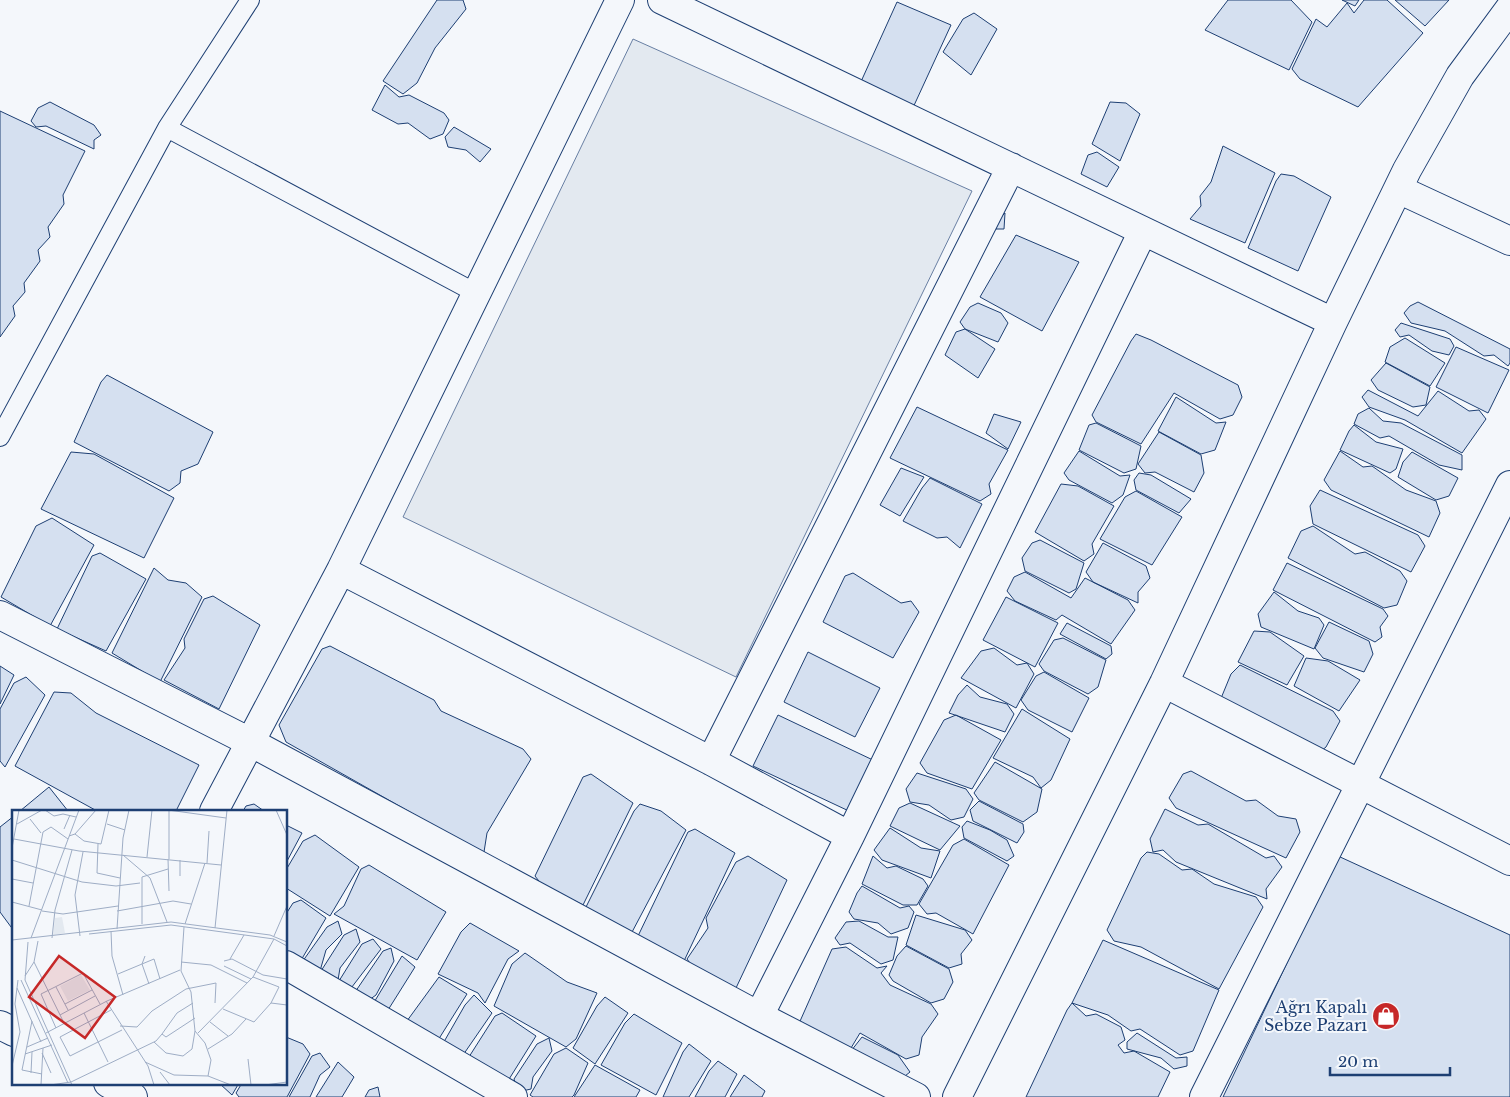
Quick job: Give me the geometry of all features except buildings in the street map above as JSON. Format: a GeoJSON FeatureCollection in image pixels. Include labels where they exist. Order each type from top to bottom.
{"type":"FeatureCollection","features":[{"type":"Feature","properties":{"kind":"street"},"geometry":{"type":"LineString","coordinates":[[215,810],[341,570],[620,0]]}},
{"type":"Feature","properties":{"kind":"street"},"geometry":{"type":"LineString","coordinates":[[662,0],[1333,322]]}},
{"type":"Feature","properties":{"kind":"street"},"geometry":{"type":"LineString","coordinates":[[957,1097],[1164,683],[1333,322],[1398,189],[1460,76],[1510,8]]}},
{"type":"Feature","properties":{"kind":"street"},"geometry":{"type":"LineString","coordinates":[[711,761],[1011,167]]}},
{"type":"Feature","properties":{"kind":"street"},"geometry":{"type":"LineString","coordinates":[[1398,189],[1510,240]]}},
{"type":"Feature","properties":{"kind":"street"},"geometry":{"type":"LineString","coordinates":[[759,1016],[850,836],[1143,231]]}},
{"type":"Feature","properties":{"kind":"street"},"geometry":{"type":"LineString","coordinates":[[1204,1097],[1510,485]]}},
{"type":"Feature","properties":{"kind":"street"},"geometry":{"type":"LineString","coordinates":[[341,570],[711,761],[850,836]]}},
{"type":"Feature","properties":{"kind":"street"},"geometry":{"type":"LineString","coordinates":[[0,615],[250,742],[759,1016],[916,1097]]}},
{"type":"Feature","properties":{"kind":"street"},"geometry":{"type":"LineString","coordinates":[[1164,683],[1510,861]]}},
{"type":"Feature","properties":{"kind":"street"},"geometry":{"type":"LineString","coordinates":[[288,967],[513,1097]]}},
{"type":"Feature","properties":{"kind":"street"},"geometry":{"type":"LineString","coordinates":[[0,1025],[12,1031]]}},
{"type":"Feature","properties":{"kind":"street"},"geometry":{"type":"LineString","coordinates":[[110,1084],[133,1097]]}},
{"type":"Feature","properties":{"kind":"lane"},"geometry":{"type":"LineString","coordinates":[[0,437],[167,128],[250,0]]}},
{"type":"Feature","properties":{"kind":"lane"},"geometry":{"type":"LineString","coordinates":[[167,128],[476,293]]}},
{"type":"Feature","properties":{"kind":"shaded area"},"geometry":{"type":"Polygon","coordinates":[[[633,39],[972,191],[736,677],[403,517],[633,39]]]}},
{"type":"Feature","properties":{"kind":"place","name":"Ağrı Kapalı Sebze Pazarı"},"geometry":{"type":"Point","coordinates":[1386,1016]}}]}
